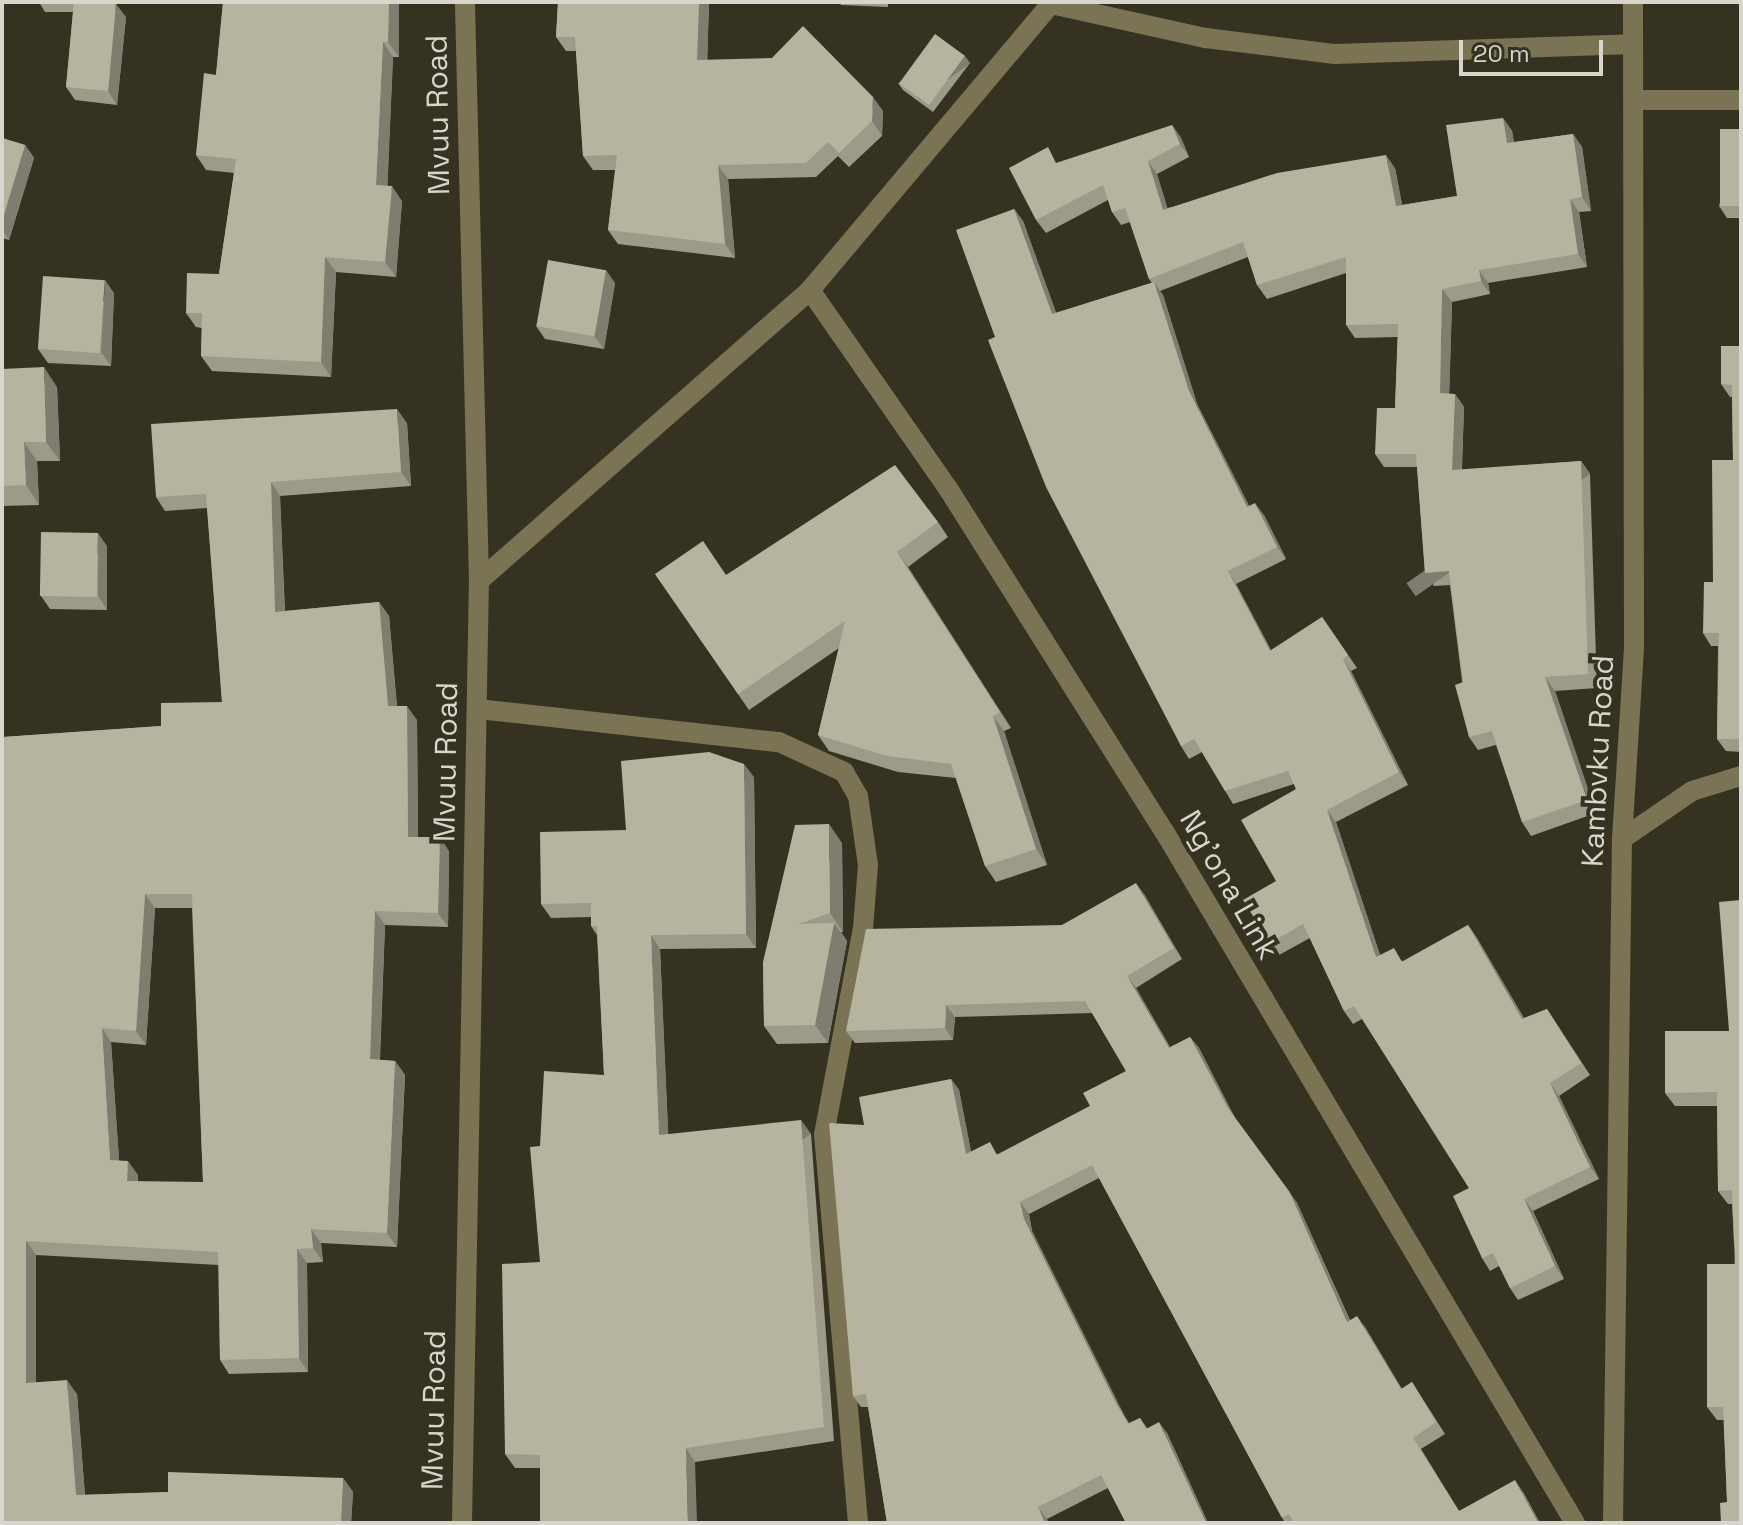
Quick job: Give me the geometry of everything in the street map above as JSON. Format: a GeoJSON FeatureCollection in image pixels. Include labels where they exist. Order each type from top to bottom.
{"type":"FeatureCollection","features":[{"type":"Feature","properties":{"kind":"street","name":"Mvuu Road"},"geometry":{"type":"LineString","coordinates":[[462,1523],[479,581],[465,2]]}},
{"type":"Feature","properties":{"kind":"street","name":"Kambvku Road"},"geometry":{"type":"LineString","coordinates":[[1613,1523],[1622,839],[1634,648],[1633,2]]}},
{"type":"Feature","properties":{"kind":"street"},"geometry":{"type":"LineString","coordinates":[[479,581],[810,290],[1051,3],[1206,38],[1335,54],[1633,44]]}},
{"type":"Feature","properties":{"kind":"street"},"geometry":{"type":"LineString","coordinates":[[1635,100],[1741,100]]}},
{"type":"Feature","properties":{"kind":"street","name":"Ng'ona Link"},"geometry":{"type":"LineString","coordinates":[[810,290],[949,490],[1164,831],[1575,1523]]}},
{"type":"Feature","properties":{"kind":"street"},"geometry":{"type":"LineString","coordinates":[[478,709],[779,742],[844,772],[858,796],[868,865],[863,928],[824,1134],[858,1523]]}},
{"type":"Feature","properties":{"kind":"street"},"geometry":{"type":"LineString","coordinates":[[1622,839],[1692,791],[1741,776]]}},
{"type":"Feature","properties":{"kind":"building"},"geometry":{"type":"Polygon","coordinates":[[[74,2],[116,4],[108,91],[66,87],[74,2]]]}},
{"type":"Feature","properties":{"kind":"building"},"geometry":{"type":"Polygon","coordinates":[[[223,2],[389,2],[388,42],[383,42],[376,185],[392,186],[385,262],[325,257],[321,362],[201,356],[202,313],[186,313],[187,273],[219,274],[236,159],[196,155],[204,73],[216,75],[223,2]]]}},
{"type":"Feature","properties":{"kind":"building"},"geometry":{"type":"Polygon","coordinates":[[[558,2],[699,2],[697,60],[772,58],[803,26],[873,97],[872,121],[839,153],[828,142],[806,163],[718,165],[725,244],[608,230],[617,155],[583,156],[575,37],[556,37],[558,2]]]}},
{"type":"Feature","properties":{"kind":"building"},"geometry":{"type":"Polygon","coordinates":[[[935,34],[965,56],[929,105],[899,83],[935,34]]]}},
{"type":"Feature","properties":{"kind":"building"},"geometry":{"type":"Polygon","coordinates":[[[1503,118],[1507,143],[1573,134],[1582,197],[1570,199],[1578,254],[1479,270],[1481,281],[1442,289],[1440,393],[1455,394],[1452,470],[1581,461],[1588,674],[1545,677],[1587,800],[1522,822],[1492,731],[1469,737],[1455,685],[1463,682],[1449,571],[1425,573],[1416,454],[1375,454],[1377,408],[1395,408],[1398,324],[1346,325],[1346,257],[1257,285],[1243,242],[1149,279],[1125,208],[1112,212],[1103,185],[1036,220],[1009,168],[1048,147],[1056,163],[1172,125],[1180,144],[1148,161],[1163,210],[1277,173],[1386,155],[1396,206],[1457,196],[1446,125],[1503,118]]]}},
{"type":"Feature","properties":{"kind":"building"},"geometry":{"type":"Polygon","coordinates":[[[1720,129],[1741,129],[1741,206],[1720,206],[1720,129]]]}},
{"type":"Feature","properties":{"kind":"building"},"geometry":{"type":"Polygon","coordinates":[[[2,138],[25,145],[2,221],[2,138]]]}},
{"type":"Feature","properties":{"kind":"building"},"geometry":{"type":"Polygon","coordinates":[[[1014,209],[1052,314],[1154,282],[1189,391],[1247,507],[1255,503],[1277,547],[1228,571],[1270,651],[1322,617],[1348,655],[1343,659],[1399,772],[1327,810],[1376,957],[1394,948],[1402,962],[1468,925],[1522,1019],[1547,1009],[1581,1063],[1550,1083],[1590,1167],[1524,1199],[1555,1266],[1510,1288],[1493,1253],[1482,1258],[1453,1196],[1469,1188],[1354,1006],[1344,1011],[1303,924],[1270,943],[1243,900],[1276,881],[1241,820],[1296,789],[1288,771],[1225,791],[1194,739],[1181,746],[1046,487],[988,340],[995,337],[956,230],[1014,209]]]}},
{"type":"Feature","properties":{"kind":"building"},"geometry":{"type":"Polygon","coordinates":[[[548,260],[606,270],[594,336],[536,326],[548,260]]]}},
{"type":"Feature","properties":{"kind":"building"},"geometry":{"type":"Polygon","coordinates":[[[43,276],[105,280],[100,353],[38,349],[43,276]]]}},
{"type":"Feature","properties":{"kind":"building"},"geometry":{"type":"Polygon","coordinates":[[[1721,346],[1741,346],[1741,739],[1717,739],[1719,633],[1703,633],[1704,582],[1713,582],[1712,460],[1733,460],[1732,385],[1721,384],[1721,346]]]}},
{"type":"Feature","properties":{"kind":"building"},"geometry":{"type":"Polygon","coordinates":[[[44,367],[46,442],[24,442],[26,485],[2,486],[2,369],[44,367]]]}},
{"type":"Feature","properties":{"kind":"building"},"geometry":{"type":"Polygon","coordinates":[[[397,409],[401,472],[271,482],[275,612],[379,602],[388,706],[407,706],[408,837],[440,837],[438,913],[375,911],[370,1059],[395,1061],[387,1233],[311,1229],[313,1248],[297,1249],[299,1358],[220,1360],[218,1252],[26,1241],[26,1383],[67,1380],[76,1495],[168,1492],[168,1472],[343,1478],[341,1523],[2,1523],[2,737],[161,726],[161,703],[222,702],[206,494],[156,497],[151,424],[397,409]],[[145,894],[136,1031],[102,1028],[110,1160],[128,1161],[127,1181],[203,1182],[192,894],[145,894]]]}},
{"type":"Feature","properties":{"kind":"building"},"geometry":{"type":"Polygon","coordinates":[[[895,465],[938,522],[897,552],[1000,712],[993,716],[1036,849],[985,866],[951,764],[887,756],[818,735],[845,621],[738,694],[655,574],[703,541],[726,575],[895,465]]]}},
{"type":"Feature","properties":{"kind":"building"},"geometry":{"type":"Polygon","coordinates":[[[41,532],[98,533],[97,597],[40,596],[41,532]]]}},
{"type":"Feature","properties":{"kind":"building"},"geometry":{"type":"Polygon","coordinates":[[[709,752],[744,764],[746,934],[651,935],[659,1135],[801,1120],[824,1427],[686,1448],[688,1523],[540,1523],[540,1455],[505,1454],[502,1264],[540,1262],[530,1147],[540,1146],[544,1071],[604,1075],[597,926],[591,926],[591,903],[541,904],[540,832],[626,830],[621,761],[709,752]]]}},
{"type":"Feature","properties":{"kind":"building"},"geometry":{"type":"Polygon","coordinates":[[[829,824],[830,913],[798,924],[834,923],[815,1025],[764,1026],[763,962],[795,825],[829,824]]]}},
{"type":"Feature","properties":{"kind":"building"},"geometry":{"type":"Polygon","coordinates":[[[1136,883],[1174,948],[1127,976],[1169,1048],[1190,1037],[1228,1108],[1289,1191],[1347,1322],[1357,1316],[1401,1389],[1412,1382],[1436,1422],[1413,1438],[1459,1511],[1515,1480],[1538,1523],[1294,1523],[1289,1514],[1282,1518],[1092,1165],[1020,1202],[1024,1219],[1128,1424],[1140,1418],[1146,1429],[1159,1422],[1206,1523],[1126,1523],[1101,1475],[1038,1507],[1045,1523],[887,1523],[866,1394],[853,1396],[829,1123],[864,1125],[859,1097],[951,1079],[966,1154],[990,1142],[997,1155],[1090,1106],[1083,1093],[1126,1071],[1085,1001],[946,1005],[945,1028],[846,1031],[866,929],[1062,925],[1136,883]]]}},
{"type":"Feature","properties":{"kind":"building"},"geometry":{"type":"Polygon","coordinates":[[[1741,900],[1741,1523],[1721,1523],[1720,1503],[1727,1502],[1723,1407],[1707,1407],[1707,1264],[1735,1264],[1732,1190],[1718,1191],[1717,1092],[1665,1093],[1665,1031],[1729,1031],[1719,902],[1741,900]]]}}]}
